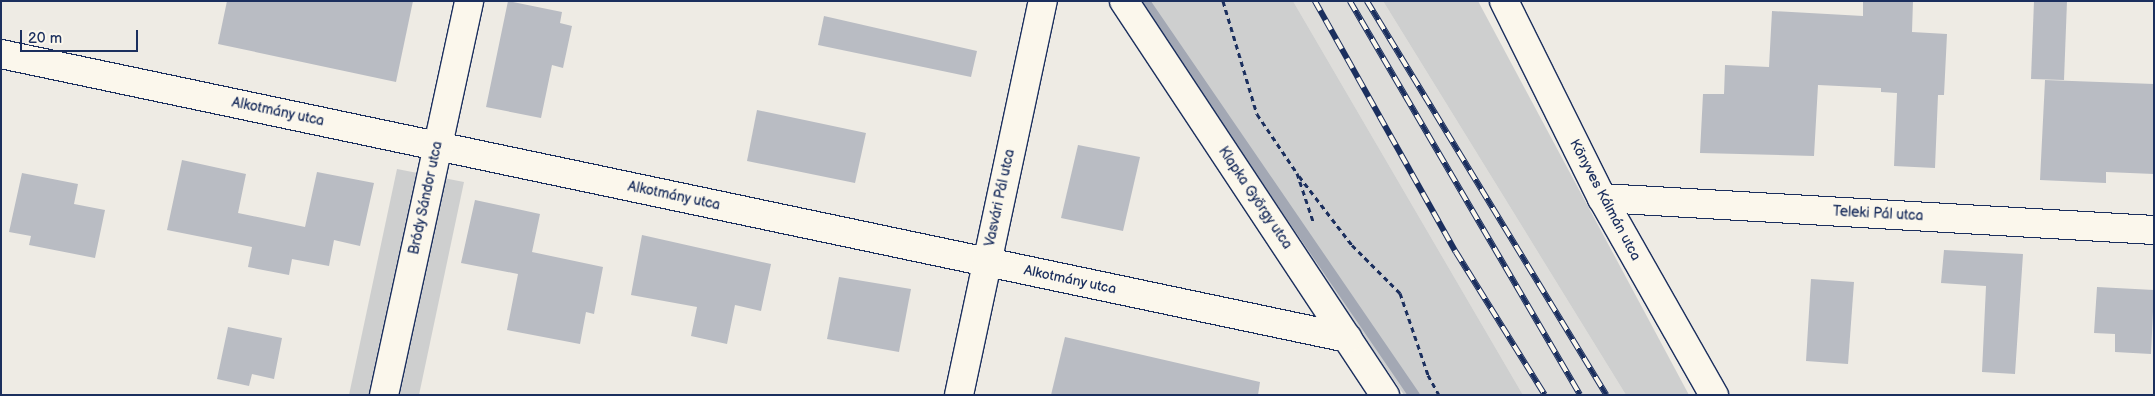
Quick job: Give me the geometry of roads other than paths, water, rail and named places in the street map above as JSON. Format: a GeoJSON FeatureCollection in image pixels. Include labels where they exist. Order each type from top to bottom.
{"type":"FeatureCollection","features":[{"type":"Feature","properties":{"kind":"street","name":"Bródy Sándor utca"},"geometry":{"type":"LineString","coordinates":[[384,395],[469,1]]}},
{"type":"Feature","properties":{"kind":"street","name":"Vasvári Pál utca"},"geometry":{"type":"LineString","coordinates":[[958,395],[1043,1]]}},
{"type":"Feature","properties":{"kind":"street","name":"Klapka György utca"},"geometry":{"type":"LineString","coordinates":[[1124,1],[1385,395]]}},
{"type":"Feature","properties":{"kind":"street","name":"Könyves Kálmán utca"},"geometry":{"type":"LineString","coordinates":[[1504,1],[1602,198],[1714,395]]}},
{"type":"Feature","properties":{"kind":"street","name":"Alkotmány utca"},"geometry":{"type":"LineString","coordinates":[[1,54],[1347,338]]}},
{"type":"Feature","properties":{"kind":"street","name":"Teleki Pál utca"},"geometry":{"type":"LineString","coordinates":[[1602,198],[2154,230]]}},
{"type":"Feature","properties":{"kind":"waterway"},"geometry":{"type":"LineString","coordinates":[[1144,1],[1414,395]]}},
{"type":"Feature","properties":{"kind":"railway"},"geometry":{"type":"LineString","coordinates":[[1315,1],[1456,252],[1545,395]]}},
{"type":"Feature","properties":{"kind":"railway"},"geometry":{"type":"LineString","coordinates":[[1350,1],[1580,395]]}},
{"type":"Feature","properties":{"kind":"railway"},"geometry":{"type":"LineString","coordinates":[[1367,1],[1607,395]]}}]}
